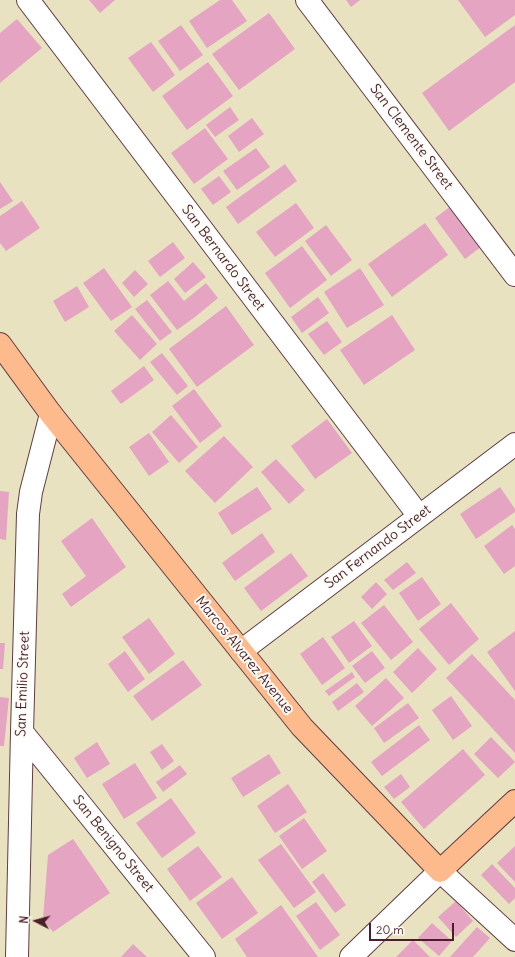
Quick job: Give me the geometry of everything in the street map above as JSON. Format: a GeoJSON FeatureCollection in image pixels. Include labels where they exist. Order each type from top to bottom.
{"type":"FeatureCollection","features":[{"type":"Feature","properties":{"kind":"main road","name":"Marcos Alvarez Avenue"},"geometry":{"type":"LineString","coordinates":[[0,344],[51,414],[302,727],[440,871]]}},
{"type":"Feature","properties":{"kind":"main road"},"geometry":{"type":"LineString","coordinates":[[440,871],[515,801]]}},
{"type":"Feature","properties":{"kind":"street","name":"San Bernardo Street"},"geometry":{"type":"LineString","coordinates":[[28,0],[419,516]]}},
{"type":"Feature","properties":{"kind":"street","name":"San Clemente Street"},"geometry":{"type":"LineString","coordinates":[[306,0],[515,275]]}},
{"type":"Feature","properties":{"kind":"street","name":"San Emilio Street"},"geometry":{"type":"LineString","coordinates":[[17,957],[28,514],[31,492],[51,414]]}},
{"type":"Feature","properties":{"kind":"street","name":"San Fernando Street"},"geometry":{"type":"LineString","coordinates":[[241,651],[515,444]]}},
{"type":"Feature","properties":{"kind":"street","name":"San Benigno Street"},"geometry":{"type":"LineString","coordinates":[[22,732],[204,957]]}},
{"type":"Feature","properties":{"kind":"street"},"geometry":{"type":"LineString","coordinates":[[351,957],[440,871],[515,940]]}},
{"type":"Feature","properties":{"kind":"building"},"geometry":{"type":"Polygon","coordinates":[[[89,0],[115,0],[100,13],[89,0]]]}},
{"type":"Feature","properties":{"kind":"building"},"geometry":{"type":"Polygon","coordinates":[[[220,0],[232,0],[247,21],[207,48],[189,21],[220,0]]]}},
{"type":"Feature","properties":{"kind":"building"},"geometry":{"type":"Polygon","coordinates":[[[346,0],[360,0],[351,7],[346,0]]]}},
{"type":"Feature","properties":{"kind":"building"},"geometry":{"type":"Polygon","coordinates":[[[458,0],[515,0],[515,15],[485,37],[458,0]]]}},
{"type":"Feature","properties":{"kind":"building"},"geometry":{"type":"Polygon","coordinates":[[[269,13],[295,49],[239,90],[212,54],[269,13]]]}},
{"type":"Feature","properties":{"kind":"building"},"geometry":{"type":"Polygon","coordinates":[[[17,19],[42,48],[0,83],[0,33],[17,19]]]}},
{"type":"Feature","properties":{"kind":"building"},"geometry":{"type":"Polygon","coordinates":[[[181,25],[203,55],[180,71],[158,41],[181,25]]]}},
{"type":"Feature","properties":{"kind":"building"},"geometry":{"type":"Polygon","coordinates":[[[515,25],[515,82],[449,131],[422,93],[515,25]]]}},
{"type":"Feature","properties":{"kind":"building"},"geometry":{"type":"Polygon","coordinates":[[[151,42],[175,75],[153,92],[128,58],[151,42]]]}},
{"type":"Feature","properties":{"kind":"building"},"geometry":{"type":"Polygon","coordinates":[[[208,62],[233,96],[187,130],[162,96],[208,62]]]}},
{"type":"Feature","properties":{"kind":"building"},"geometry":{"type":"Polygon","coordinates":[[[230,107],[239,120],[215,137],[206,125],[230,107]]]}},
{"type":"Feature","properties":{"kind":"building"},"geometry":{"type":"Polygon","coordinates":[[[252,118],[264,134],[239,152],[228,136],[252,118]]]}},
{"type":"Feature","properties":{"kind":"building"},"geometry":{"type":"Polygon","coordinates":[[[205,128],[228,159],[194,184],[171,153],[205,128]]]}},
{"type":"Feature","properties":{"kind":"building"},"geometry":{"type":"Polygon","coordinates":[[[256,148],[270,167],[237,190],[223,171],[256,148]]]}},
{"type":"Feature","properties":{"kind":"building"},"geometry":{"type":"Polygon","coordinates":[[[285,164],[297,181],[238,224],[226,207],[285,164]]]}},
{"type":"Feature","properties":{"kind":"building"},"geometry":{"type":"Polygon","coordinates":[[[219,176],[231,192],[213,205],[201,189],[219,176]]]}},
{"type":"Feature","properties":{"kind":"building"},"geometry":{"type":"Polygon","coordinates":[[[0,182],[13,201],[0,209],[0,182]]]}},
{"type":"Feature","properties":{"kind":"building"},"geometry":{"type":"Polygon","coordinates":[[[22,201],[40,228],[6,251],[0,243],[0,216],[22,201]]]}},
{"type":"Feature","properties":{"kind":"building"},"geometry":{"type":"Polygon","coordinates":[[[296,203],[314,228],[275,257],[256,232],[296,203]]]}},
{"type":"Feature","properties":{"kind":"building"},"geometry":{"type":"Polygon","coordinates":[[[455,203],[485,244],[465,259],[435,218],[455,203]]]}},
{"type":"Feature","properties":{"kind":"building"},"geometry":{"type":"Polygon","coordinates":[[[425,223],[448,255],[392,297],[368,264],[425,223]]]}},
{"type":"Feature","properties":{"kind":"building"},"geometry":{"type":"Polygon","coordinates":[[[326,225],[352,260],[331,276],[305,241],[326,225]]]}},
{"type":"Feature","properties":{"kind":"building"},"geometry":{"type":"Polygon","coordinates":[[[173,242],[185,258],[160,277],[148,261],[173,242]]]}},
{"type":"Feature","properties":{"kind":"building"},"geometry":{"type":"Polygon","coordinates":[[[302,246],[327,280],[290,308],[265,273],[302,246]]]}},
{"type":"Feature","properties":{"kind":"building"},"geometry":{"type":"Polygon","coordinates":[[[193,262],[206,277],[185,293],[174,279],[193,262]]]}},
{"type":"Feature","properties":{"kind":"building"},"geometry":{"type":"Polygon","coordinates":[[[104,268],[132,307],[111,321],[83,283],[104,268]]]}},
{"type":"Feature","properties":{"kind":"building"},"geometry":{"type":"Polygon","coordinates":[[[360,268],[384,305],[347,328],[324,292],[360,268]]]}},
{"type":"Feature","properties":{"kind":"building"},"geometry":{"type":"Polygon","coordinates":[[[135,270],[148,284],[134,297],[122,283],[135,270]]]}},
{"type":"Feature","properties":{"kind":"building"},"geometry":{"type":"Polygon","coordinates":[[[168,281],[184,301],[206,283],[218,298],[177,330],[150,295],[168,281]]]}},
{"type":"Feature","properties":{"kind":"building"},"geometry":{"type":"Polygon","coordinates":[[[77,286],[89,307],[65,322],[53,301],[77,286]]]}},
{"type":"Feature","properties":{"kind":"building"},"geometry":{"type":"Polygon","coordinates":[[[318,297],[329,313],[302,333],[291,317],[318,297]]]}},
{"type":"Feature","properties":{"kind":"building"},"geometry":{"type":"Polygon","coordinates":[[[147,300],[172,332],[160,341],[135,309],[147,300]]]}},
{"type":"Feature","properties":{"kind":"building"},"geometry":{"type":"Polygon","coordinates":[[[226,306],[254,345],[197,387],[169,349],[226,306]]]}},
{"type":"Feature","properties":{"kind":"building"},"geometry":{"type":"Polygon","coordinates":[[[132,315],[157,344],[140,360],[114,331],[132,315]]]}},
{"type":"Feature","properties":{"kind":"building"},"geometry":{"type":"Polygon","coordinates":[[[392,315],[415,350],[364,385],[340,350],[392,315]]]}},
{"type":"Feature","properties":{"kind":"building"},"geometry":{"type":"Polygon","coordinates":[[[327,321],[342,342],[324,355],[308,334],[327,321]]]}},
{"type":"Feature","properties":{"kind":"building"},"geometry":{"type":"Polygon","coordinates":[[[162,353],[188,386],[177,395],[150,362],[162,353]]]}},
{"type":"Feature","properties":{"kind":"building"},"geometry":{"type":"Polygon","coordinates":[[[144,366],[154,380],[121,404],[111,391],[144,366]]]}},
{"type":"Feature","properties":{"kind":"building"},"geometry":{"type":"Polygon","coordinates":[[[194,389],[222,426],[200,443],[172,406],[194,389]]]}},
{"type":"Feature","properties":{"kind":"building"},"geometry":{"type":"Polygon","coordinates":[[[171,415],[198,447],[179,463],[152,432],[171,415]]]}},
{"type":"Feature","properties":{"kind":"building"},"geometry":{"type":"Polygon","coordinates":[[[327,419],[352,453],[315,479],[291,446],[327,419]]]}},
{"type":"Feature","properties":{"kind":"building"},"geometry":{"type":"Polygon","coordinates":[[[149,433],[169,462],[149,476],[129,447],[149,433]]]}},
{"type":"Feature","properties":{"kind":"building"},"geometry":{"type":"Polygon","coordinates":[[[224,436],[253,467],[215,503],[185,471],[224,436]]]}},
{"type":"Feature","properties":{"kind":"building"},"geometry":{"type":"Polygon","coordinates":[[[276,459],[305,490],[289,504],[261,472],[276,459]]]}},
{"type":"Feature","properties":{"kind":"building"},"geometry":{"type":"Polygon","coordinates":[[[257,487],[272,509],[232,535],[218,513],[257,487]]]}},
{"type":"Feature","properties":{"kind":"building"},"geometry":{"type":"Polygon","coordinates":[[[500,487],[515,509],[515,512],[476,539],[460,514],[500,487]]]}},
{"type":"Feature","properties":{"kind":"building"},"geometry":{"type":"Polygon","coordinates":[[[0,491],[9,492],[6,540],[0,539],[0,491]]]}},
{"type":"Feature","properties":{"kind":"building"},"geometry":{"type":"Polygon","coordinates":[[[92,518],[126,567],[71,607],[62,594],[86,576],[61,541],[92,518]]]}},
{"type":"Feature","properties":{"kind":"building"},"geometry":{"type":"Polygon","coordinates":[[[512,525],[515,529],[515,566],[504,574],[484,546],[512,525]]]}},
{"type":"Feature","properties":{"kind":"building"},"geometry":{"type":"Polygon","coordinates":[[[262,533],[275,552],[235,581],[222,563],[262,533]]]}},
{"type":"Feature","properties":{"kind":"building"},"geometry":{"type":"Polygon","coordinates":[[[291,553],[308,576],[261,611],[244,588],[291,553]]]}},
{"type":"Feature","properties":{"kind":"building"},"geometry":{"type":"Polygon","coordinates":[[[407,562],[416,573],[393,590],[384,580],[407,562]]]}},
{"type":"Feature","properties":{"kind":"building"},"geometry":{"type":"Polygon","coordinates":[[[422,577],[441,604],[418,621],[399,593],[422,577]]]}},
{"type":"Feature","properties":{"kind":"building"},"geometry":{"type":"Polygon","coordinates":[[[376,582],[387,594],[372,609],[361,597],[376,582]]]}},
{"type":"Feature","properties":{"kind":"building"},"geometry":{"type":"Polygon","coordinates":[[[451,603],[479,639],[449,665],[419,629],[451,603]]]}},
{"type":"Feature","properties":{"kind":"building"},"geometry":{"type":"Polygon","coordinates":[[[384,605],[413,642],[391,660],[361,623],[384,605]]]}},
{"type":"Feature","properties":{"kind":"building"},"geometry":{"type":"Polygon","coordinates":[[[149,618],[175,654],[149,674],[122,637],[149,618]]]}},
{"type":"Feature","properties":{"kind":"building"},"geometry":{"type":"Polygon","coordinates":[[[354,621],[372,646],[349,663],[331,637],[354,621]]]}},
{"type":"Feature","properties":{"kind":"building"},"geometry":{"type":"Polygon","coordinates":[[[515,631],[515,691],[487,652],[515,631]]]}},
{"type":"Feature","properties":{"kind":"building"},"geometry":{"type":"Polygon","coordinates":[[[323,637],[345,668],[322,685],[300,654],[323,637]]]}},
{"type":"Feature","properties":{"kind":"building"},"geometry":{"type":"Polygon","coordinates":[[[0,643],[5,643],[3,669],[0,669],[0,643]]]}},
{"type":"Feature","properties":{"kind":"building"},"geometry":{"type":"Polygon","coordinates":[[[418,648],[437,669],[412,693],[393,672],[418,648]]]}},
{"type":"Feature","properties":{"kind":"building"},"geometry":{"type":"Polygon","coordinates":[[[125,651],[145,679],[128,692],[108,664],[125,651]]]}},
{"type":"Feature","properties":{"kind":"building"},"geometry":{"type":"Polygon","coordinates":[[[372,651],[385,668],[365,683],[352,666],[372,651]]]}},
{"type":"Feature","properties":{"kind":"building"},"geometry":{"type":"Polygon","coordinates":[[[472,654],[515,700],[515,753],[446,678],[472,654]]]}},
{"type":"Feature","properties":{"kind":"building"},"geometry":{"type":"Polygon","coordinates":[[[183,660],[202,685],[152,721],[133,696],[183,660]]]}},
{"type":"Feature","properties":{"kind":"building"},"geometry":{"type":"Polygon","coordinates":[[[352,672],[355,677],[329,696],[325,691],[352,672]]]}},
{"type":"Feature","properties":{"kind":"building"},"geometry":{"type":"Polygon","coordinates":[[[386,678],[404,698],[372,726],[355,706],[386,678]]]}},
{"type":"Feature","properties":{"kind":"building"},"geometry":{"type":"Polygon","coordinates":[[[357,683],[364,692],[338,711],[332,702],[357,683]]]}},
{"type":"Feature","properties":{"kind":"building"},"geometry":{"type":"Polygon","coordinates":[[[451,696],[472,726],[453,740],[432,710],[451,696]]]}},
{"type":"Feature","properties":{"kind":"building"},"geometry":{"type":"Polygon","coordinates":[[[0,697],[9,698],[4,746],[0,746],[0,697]]]}},
{"type":"Feature","properties":{"kind":"building"},"geometry":{"type":"Polygon","coordinates":[[[408,703],[419,718],[384,743],[374,728],[408,703]]]}},
{"type":"Feature","properties":{"kind":"building"},"geometry":{"type":"Polygon","coordinates":[[[419,725],[430,740],[382,776],[371,762],[419,725]]]}},
{"type":"Feature","properties":{"kind":"building"},"geometry":{"type":"Polygon","coordinates":[[[491,737],[515,762],[498,778],[474,754],[491,737]]]}},
{"type":"Feature","properties":{"kind":"building"},"geometry":{"type":"Polygon","coordinates":[[[97,742],[110,764],[87,778],[74,758],[97,742]]]}},
{"type":"Feature","properties":{"kind":"building"},"geometry":{"type":"Polygon","coordinates":[[[162,744],[174,761],[162,770],[150,752],[162,744]]]}},
{"type":"Feature","properties":{"kind":"building"},"geometry":{"type":"Polygon","coordinates":[[[463,749],[485,775],[424,829],[401,802],[463,749]]]}},
{"type":"Feature","properties":{"kind":"building"},"geometry":{"type":"Polygon","coordinates":[[[269,754],[281,773],[243,797],[231,778],[269,754]]]}},
{"type":"Feature","properties":{"kind":"building"},"geometry":{"type":"Polygon","coordinates":[[[135,763],[157,798],[124,819],[102,784],[135,763]]]}},
{"type":"Feature","properties":{"kind":"building"},"geometry":{"type":"Polygon","coordinates":[[[180,765],[187,774],[163,792],[156,782],[180,765]]]}},
{"type":"Feature","properties":{"kind":"building"},"geometry":{"type":"Polygon","coordinates":[[[401,774],[410,787],[394,799],[384,787],[401,774]]]}},
{"type":"Feature","properties":{"kind":"building"},"geometry":{"type":"Polygon","coordinates":[[[288,784],[307,812],[275,833],[257,806],[288,784]]]}},
{"type":"Feature","properties":{"kind":"building"},"geometry":{"type":"Polygon","coordinates":[[[171,798],[196,833],[162,858],[136,823],[171,798]]]}},
{"type":"Feature","properties":{"kind":"building"},"geometry":{"type":"Polygon","coordinates":[[[304,818],[327,851],[302,869],[279,836],[304,818]]]}},
{"type":"Feature","properties":{"kind":"building"},"geometry":{"type":"Polygon","coordinates":[[[73,839],[110,893],[53,932],[43,919],[48,855],[73,839]]]}},
{"type":"Feature","properties":{"kind":"building"},"geometry":{"type":"Polygon","coordinates":[[[281,844],[316,892],[294,908],[258,860],[281,844]]]}},
{"type":"Feature","properties":{"kind":"building"},"geometry":{"type":"Polygon","coordinates":[[[198,846],[222,877],[190,901],[167,869],[198,846]]]}},
{"type":"Feature","properties":{"kind":"building"},"geometry":{"type":"Polygon","coordinates":[[[515,846],[515,882],[497,863],[515,846]]]}},
{"type":"Feature","properties":{"kind":"building"},"geometry":{"type":"Polygon","coordinates":[[[492,864],[515,888],[515,898],[509,904],[481,875],[492,864]]]}},
{"type":"Feature","properties":{"kind":"building"},"geometry":{"type":"Polygon","coordinates":[[[323,873],[346,905],[335,913],[312,882],[323,873]]]}},
{"type":"Feature","properties":{"kind":"building"},"geometry":{"type":"Polygon","coordinates":[[[232,877],[258,913],[222,939],[196,903],[232,877]]]}},
{"type":"Feature","properties":{"kind":"building"},"geometry":{"type":"Polygon","coordinates":[[[456,901],[473,921],[456,937],[438,917],[456,901]]]}},
{"type":"Feature","properties":{"kind":"building"},"geometry":{"type":"Polygon","coordinates":[[[316,902],[340,935],[320,950],[296,916],[316,902]]]}},
{"type":"Feature","properties":{"kind":"building"},"geometry":{"type":"Polygon","coordinates":[[[281,905],[318,957],[247,957],[235,939],[281,905]]]}},
{"type":"Feature","properties":{"kind":"building"},"geometry":{"type":"Polygon","coordinates":[[[432,923],[452,941],[439,956],[418,938],[432,923]]]}},
{"type":"Feature","properties":{"kind":"building"},"geometry":{"type":"Polygon","coordinates":[[[477,927],[490,938],[473,957],[450,957],[477,927]]]}},
{"type":"Feature","properties":{"kind":"building"},"geometry":{"type":"Polygon","coordinates":[[[413,940],[430,957],[396,957],[413,940]]]}},
{"type":"Feature","properties":{"kind":"building"},"geometry":{"type":"Polygon","coordinates":[[[133,944],[147,957],[121,957],[133,944]]]}}]}
